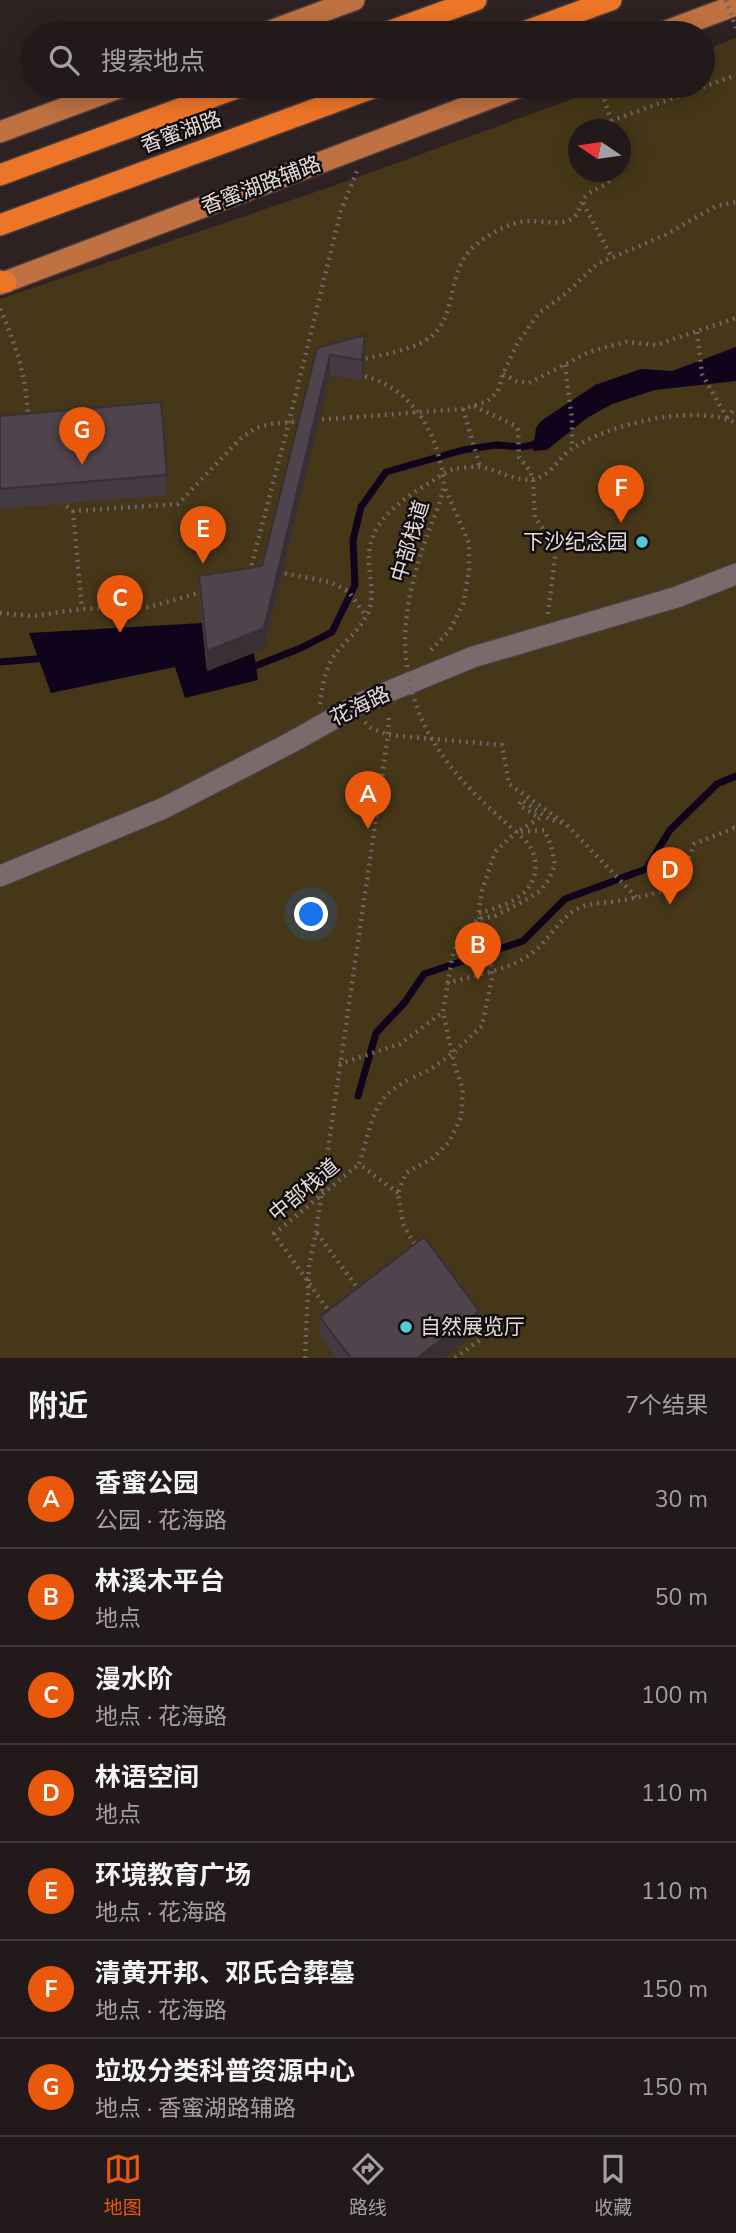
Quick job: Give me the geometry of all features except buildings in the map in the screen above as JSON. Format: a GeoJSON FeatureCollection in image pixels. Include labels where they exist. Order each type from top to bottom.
{"type":"FeatureCollection","features":[{"type":"Feature","properties":{"kind":"highway"},"geometry":{"type":"LineString","coordinates":[[419,21],[476,0]]}},
{"type":"Feature","properties":{"kind":"highway"},"geometry":{"type":"LineString","coordinates":[[554,21],[611,0]]}},
{"type":"Feature","properties":{"kind":"highway","name":"香蜜湖路"},"geometry":{"type":"LineString","coordinates":[[0,175],[209,98]]}},
{"type":"Feature","properties":{"kind":"highway","name":"香蜜湖路"},"geometry":{"type":"LineString","coordinates":[[0,225],[345,98]]}},
{"type":"Feature","properties":{"kind":"main road"},"geometry":{"type":"LineString","coordinates":[[292,21],[330,4],[354,0]]}},
{"type":"Feature","properties":{"kind":"main road"},"geometry":{"type":"LineString","coordinates":[[693,21],[736,5]]}},
{"type":"Feature","properties":{"kind":"main road"},"geometry":{"type":"LineString","coordinates":[[0,132],[92,98]]}},
{"type":"Feature","properties":{"kind":"main road","name":"香蜜湖路辅路"},"geometry":{"type":"LineString","coordinates":[[2,282],[490,98]]}},
{"type":"Feature","properties":{"kind":"street","name":"花海路"},"geometry":{"type":"LineString","coordinates":[[0,876],[164,808],[363,702],[473,657],[677,597],[736,575]]}},
{"type":"Feature","properties":{"kind":"path"},"geometry":{"type":"LineString","coordinates":[[726,0],[736,27]]}},
{"type":"Feature","properties":{"kind":"path"},"geometry":{"type":"LineString","coordinates":[[715,83],[736,75]]}},
{"type":"Feature","properties":{"kind":"path"},"geometry":{"type":"LineString","coordinates":[[604,98],[610,119]]}},
{"type":"Feature","properties":{"kind":"path"},"geometry":{"type":"LineString","coordinates":[[616,119],[673,98]]}},
{"type":"Feature","properties":{"kind":"path"},"geometry":{"type":"LineString","coordinates":[[251,568],[341,210],[368,144]]}},
{"type":"Feature","properties":{"kind":"path"},"geometry":{"type":"LineString","coordinates":[[349,363],[427,340],[442,326],[462,258],[475,245],[501,228],[528,221],[551,223],[572,219],[587,195],[609,182]]}},
{"type":"Feature","properties":{"kind":"path"},"geometry":{"type":"LineString","coordinates":[[52,498],[73,511],[178,504],[240,439],[256,428],[289,422],[463,409],[488,401],[498,391],[517,344],[539,313],[564,295],[597,264],[665,235],[716,206],[736,202]]}},
{"type":"Feature","properties":{"kind":"path"},"geometry":{"type":"LineString","coordinates":[[583,203],[612,258]]}},
{"type":"Feature","properties":{"kind":"path"},"geometry":{"type":"LineString","coordinates":[[0,309],[20,361],[27,392],[28,419]]}},
{"type":"Feature","properties":{"kind":"path"},"geometry":{"type":"LineString","coordinates":[[503,374],[516,381],[529,383],[589,352],[627,342],[656,345],[736,318]]}},
{"type":"Feature","properties":{"kind":"path"},"geometry":{"type":"LineString","coordinates":[[697,331],[702,374],[727,418]]}},
{"type":"Feature","properties":{"kind":"path"},"geometry":{"type":"LineString","coordinates":[[565,365],[572,419],[572,448]]}},
{"type":"Feature","properties":{"kind":"path","name":"中部栈道"},"geometry":{"type":"LineString","coordinates":[[352,373],[382,381],[401,392],[414,407],[435,442],[444,486],[410,592],[406,626],[408,675],[417,708],[456,776],[524,838],[534,855],[536,865],[529,889],[507,904],[479,913]]}},
{"type":"Feature","properties":{"kind":"path"},"geometry":{"type":"LineString","coordinates":[[473,405],[514,425],[518,430],[519,457],[530,471],[535,518],[544,530],[557,541],[587,543]]}},
{"type":"Feature","properties":{"kind":"path"},"geometry":{"type":"LineString","coordinates":[[727,418],[736,407]]}},
{"type":"Feature","properties":{"kind":"path"},"geometry":{"type":"LineString","coordinates":[[310,422],[314,409]]}},
{"type":"Feature","properties":{"kind":"path"},"geometry":{"type":"LineString","coordinates":[[463,409],[480,467]]}},
{"type":"Feature","properties":{"kind":"path"},"geometry":{"type":"LineString","coordinates":[[316,729],[324,678],[334,656],[356,633],[369,611],[372,583],[369,554],[378,526],[403,498],[451,470],[480,467],[509,477],[533,480],[544,475],[572,448],[608,431],[649,421],[691,414],[727,418],[736,423]]}},
{"type":"Feature","properties":{"kind":"path"},"geometry":{"type":"LineString","coordinates":[[422,659],[450,630],[463,604],[469,572],[469,543],[444,486]]}},
{"type":"Feature","properties":{"kind":"path"},"geometry":{"type":"LineString","coordinates":[[73,511],[82,609]]}},
{"type":"Feature","properties":{"kind":"path"},"geometry":{"type":"LineString","coordinates":[[545,636],[557,541]]}},
{"type":"Feature","properties":{"kind":"path"},"geometry":{"type":"LineString","coordinates":[[245,571],[251,568],[264,570]]}},
{"type":"Feature","properties":{"kind":"path"},"geometry":{"type":"LineString","coordinates":[[277,572],[330,582],[348,591],[366,616]]}},
{"type":"Feature","properties":{"kind":"path"},"geometry":{"type":"LineString","coordinates":[[0,613],[34,616],[82,609],[149,607],[207,590]]}},
{"type":"Feature","properties":{"kind":"path"},"geometry":{"type":"LineString","coordinates":[[399,672],[410,666]]}},
{"type":"Feature","properties":{"kind":"path"},"geometry":{"type":"LineString","coordinates":[[305,1358],[309,1266],[388,735],[502,745],[509,784],[566,824],[596,859],[636,897]]}},
{"type":"Feature","properties":{"kind":"path"},"geometry":{"type":"LineString","coordinates":[[516,832],[540,818],[519,805],[522,800],[550,819],[566,824]]}},
{"type":"Feature","properties":{"kind":"path"},"geometry":{"type":"LineString","coordinates":[[447,983],[487,973],[522,960],[539,948],[547,935],[569,914],[586,905],[659,894],[678,884],[694,844],[734,828],[736,830]]}},
{"type":"Feature","properties":{"kind":"path"},"geometry":{"type":"LineString","coordinates":[[421,1256],[403,1224],[398,1193],[406,1173],[433,1158],[449,1142],[461,1118],[463,1089],[455,1067],[443,1012],[458,939],[478,919],[495,916],[540,891],[555,865],[551,845],[544,830],[516,832]]}},
{"type":"Feature","properties":{"kind":"path","name":"中部栈道"},"geometry":{"type":"LineString","coordinates":[[337,1324],[274,1234],[359,1164],[374,1114],[385,1096],[453,1053],[482,1026],[489,997],[491,961],[480,925],[482,891],[495,852],[516,832]]}},
{"type":"Feature","properties":{"kind":"path"},"geometry":{"type":"LineString","coordinates":[[339,1064],[400,1044],[443,1012]]}},
{"type":"Feature","properties":{"kind":"path"},"geometry":{"type":"LineString","coordinates":[[359,1164],[398,1193]]}},
{"type":"Feature","properties":{"kind":"path"},"geometry":{"type":"LineString","coordinates":[[316,1232],[362,1294]]}},
{"type":"Feature","properties":{"kind":"path"},"geometry":{"type":"LineString","coordinates":[[455,1358],[492,1331],[477,1310]]}},
{"type":"Feature","properties":{"kind":"shaded area"},"geometry":{"type":"Polygon","coordinates":[[[736,38],[736,1358],[0,1358],[0,299],[342,183],[575,98],[715,98],[715,46],[736,38]]]}},
{"type":"Feature","properties":{"kind":"shaded area"},"geometry":{"type":"Polygon","coordinates":[[[736,347],[736,381],[655,390],[612,404],[587,418],[547,450],[533,451],[536,428],[541,421],[595,385],[641,369],[672,371],[736,347]]]}},
{"type":"Feature","properties":{"kind":"shaded area"},"geometry":{"type":"Polygon","coordinates":[[[202,623],[207,671],[254,653],[258,680],[185,698],[175,667],[51,693],[29,633],[202,623]]]}},
{"type":"Feature","properties":{"kind":"waterway"},"geometry":{"type":"LineString","coordinates":[[250,668],[301,648],[332,632],[355,585],[353,540],[361,507],[386,472],[463,450],[496,445],[522,447],[538,441]]}},
{"type":"Feature","properties":{"kind":"waterway"},"geometry":{"type":"LineString","coordinates":[[0,662],[48,658]]}},
{"type":"Feature","properties":{"kind":"waterway"},"geometry":{"type":"LineString","coordinates":[[358,1096],[376,1033],[405,1002],[424,974],[523,941],[565,899],[646,869],[670,830],[717,784],[736,776]]}},
{"type":"Feature","properties":{"kind":"place","name":"垃圾分类科普资源中心"},"geometry":{"type":"Point","coordinates":[82,465]}},
{"type":"Feature","properties":{"kind":"place","name":"清黄开邦、邓氏合葬墓"},"geometry":{"type":"Point","coordinates":[621,523]}},
{"type":"Feature","properties":{"kind":"place","name":"下沙纪念园"},"geometry":{"type":"Point","coordinates":[642,542]}},
{"type":"Feature","properties":{"kind":"place","name":"环境教育广场"},"geometry":{"type":"Point","coordinates":[203,564]}},
{"type":"Feature","properties":{"kind":"place","name":"漫水阶"},"geometry":{"type":"Point","coordinates":[120,633]}},
{"type":"Feature","properties":{"kind":"place","name":"香蜜公园"},"geometry":{"type":"Point","coordinates":[368,829]}},
{"type":"Feature","properties":{"kind":"place","name":"林语空间"},"geometry":{"type":"Point","coordinates":[670,905]}},
{"type":"Feature","properties":{"kind":"place","name":"林溪木平台"},"geometry":{"type":"Point","coordinates":[478,980]}},
{"type":"Feature","properties":{"kind":"place","name":"自然展览厅"},"geometry":{"type":"Point","coordinates":[406,1327]}}]}
